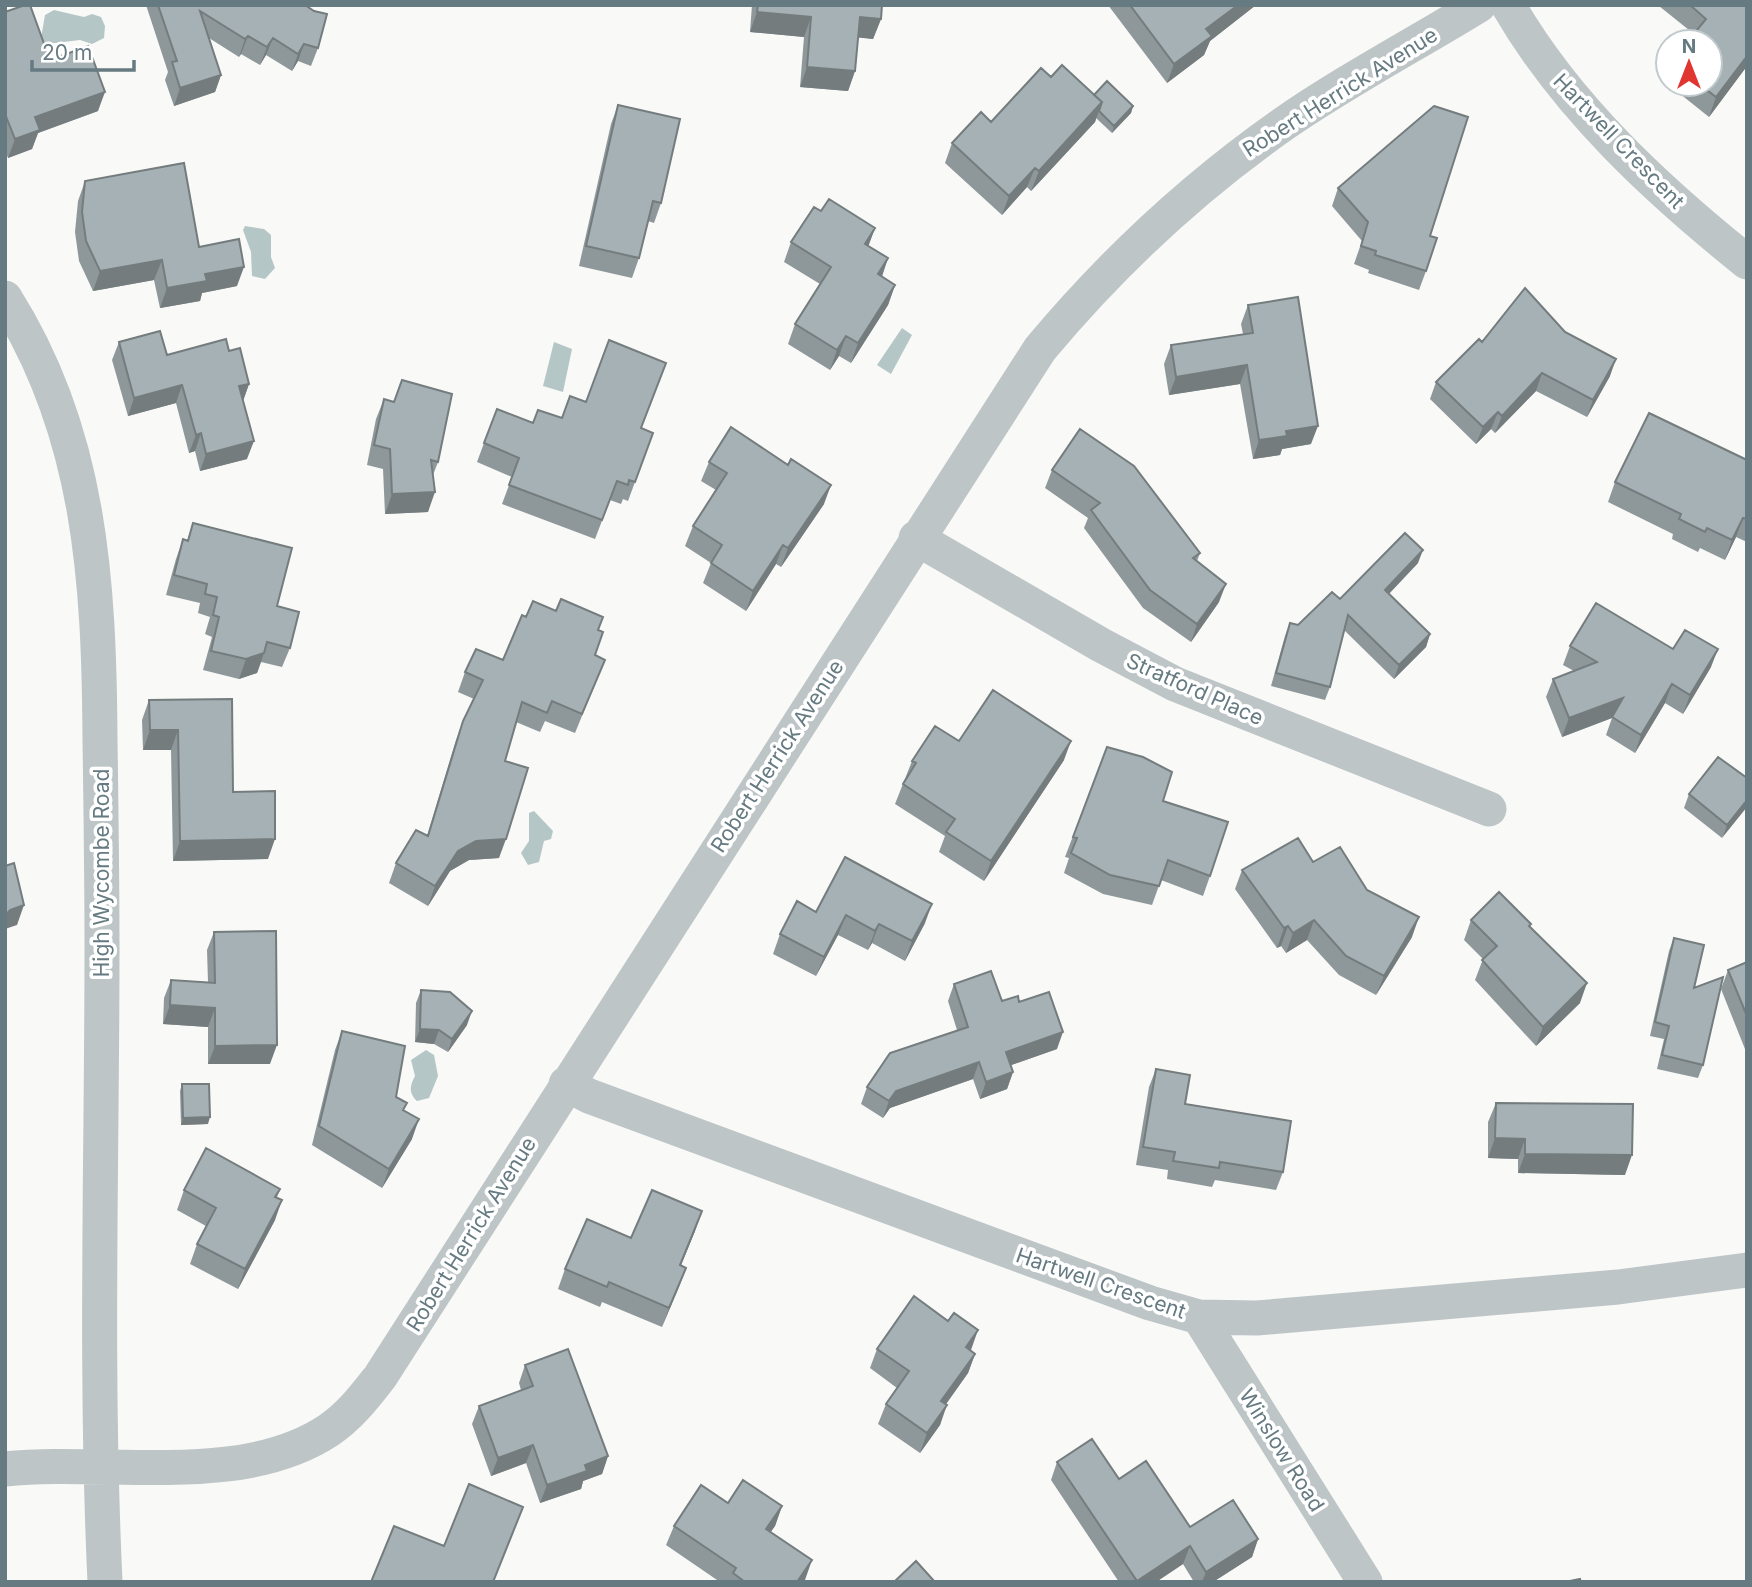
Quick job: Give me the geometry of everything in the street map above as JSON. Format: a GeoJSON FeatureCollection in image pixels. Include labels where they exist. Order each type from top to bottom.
{"type":"FeatureCollection","features":[{"type":"Feature","properties":{"kind":"street","name":"Robert Herrick Avenue"},"geometry":{"type":"LineString","coordinates":[[5,1469],[239,1464],[287,1452],[329,1430],[355,1408],[380,1377],[916,538],[1040,349],[1083,297],[1192,194],[1285,122],[1479,5]]}},
{"type":"Feature","properties":{"kind":"street","name":"Hartwell Crescent"},"geometry":{"type":"LineString","coordinates":[[1508,5],[1551,71],[1593,120],[1703,226],[1747,262]]}},
{"type":"Feature","properties":{"kind":"street","name":"High Wycombe Road"},"geometry":{"type":"LineString","coordinates":[[5,299],[27,334],[59,405],[90,535],[97,605],[102,859],[101,1465],[105,1582]]}},
{"type":"Feature","properties":{"kind":"street","name":"Stratford Place"},"geometry":{"type":"LineString","coordinates":[[916,538],[1101,645],[1175,684],[1489,809]]}},
{"type":"Feature","properties":{"kind":"street","name":"Hartwell Crescent"},"geometry":{"type":"LineString","coordinates":[[566,1084],[602,1101],[1150,1303],[1199,1317],[1257,1318],[1365,1311],[1618,1287],[1747,1270]]}},
{"type":"Feature","properties":{"kind":"street","name":"Winslow Road"},"geometry":{"type":"LineString","coordinates":[[1199,1317],[1364,1582]]}},
{"type":"Feature","properties":{"kind":"shaded area"},"geometry":{"type":"Polygon","coordinates":[[[54,10],[84,17],[92,14],[101,17],[105,26],[104,38],[92,44],[80,40],[47,44],[41,38],[45,15],[54,10]]]}},
{"type":"Feature","properties":{"kind":"shaded area"},"geometry":{"type":"Polygon","coordinates":[[[245,226],[264,229],[271,235],[271,257],[275,268],[265,279],[252,276],[251,252],[243,230],[245,226]]]}},
{"type":"Feature","properties":{"kind":"shaded area"},"geometry":{"type":"Polygon","coordinates":[[[902,328],[912,335],[891,374],[877,365],[902,328]]]}},
{"type":"Feature","properties":{"kind":"shaded area"},"geometry":{"type":"Polygon","coordinates":[[[554,342],[572,349],[563,392],[543,386],[554,342]]]}},
{"type":"Feature","properties":{"kind":"shaded area"},"geometry":{"type":"Polygon","coordinates":[[[534,811],[553,831],[551,839],[544,841],[539,862],[528,865],[521,853],[529,841],[529,813],[534,811]]]}},
{"type":"Feature","properties":{"kind":"shaded area"},"geometry":{"type":"Polygon","coordinates":[[[426,1050],[434,1055],[438,1076],[429,1098],[417,1101],[411,1092],[415,1076],[411,1060],[426,1050]]]}},
{"type":"Feature","properties":{"kind":"building"},"geometry":{"type":"Polygon","coordinates":[[[30,5],[50,60],[88,46],[105,92],[35,117],[40,130],[15,139],[5,114],[5,12],[30,5]]]}},
{"type":"Feature","properties":{"kind":"building"},"geometry":{"type":"Polygon","coordinates":[[[158,5],[305,5],[314,11],[327,14],[318,48],[304,44],[298,54],[273,38],[267,47],[248,36],[245,39],[200,11],[221,75],[180,88],[172,62],[177,61],[158,5]]]}},
{"type":"Feature","properties":{"kind":"building"},"geometry":{"type":"Polygon","coordinates":[[[758,5],[882,5],[881,19],[860,17],[855,71],[807,67],[811,17],[757,12],[758,5]]]}},
{"type":"Feature","properties":{"kind":"building"},"geometry":{"type":"Polygon","coordinates":[[[1130,5],[1238,5],[1206,29],[1212,36],[1174,64],[1130,5]]]}},
{"type":"Feature","properties":{"kind":"building"},"geometry":{"type":"Polygon","coordinates":[[[1690,5],[1747,5],[1747,56],[1724,86],[1724,28],[1699,28],[1706,19],[1690,5]]]}},
{"type":"Feature","properties":{"kind":"building"},"geometry":{"type":"Polygon","coordinates":[[[1062,65],[1102,102],[1039,171],[1035,168],[1009,196],[952,143],[981,112],[991,122],[1041,68],[1051,77],[1062,65]]]}},
{"type":"Feature","properties":{"kind":"building"},"geometry":{"type":"Polygon","coordinates":[[[1107,81],[1133,106],[1114,126],[1099,111],[1102,102],[1094,95],[1107,81]]]}},
{"type":"Feature","properties":{"kind":"building"},"geometry":{"type":"Polygon","coordinates":[[[618,105],[680,119],[661,203],[653,201],[639,258],[586,246],[618,105]]]}},
{"type":"Feature","properties":{"kind":"building"},"geometry":{"type":"Polygon","coordinates":[[[1434,106],[1468,117],[1430,236],[1437,238],[1426,271],[1375,255],[1376,251],[1361,246],[1368,222],[1338,188],[1434,106]]]}},
{"type":"Feature","properties":{"kind":"building"},"geometry":{"type":"Polygon","coordinates":[[[184,163],[199,247],[239,239],[244,267],[205,274],[207,281],[167,288],[162,260],[100,271],[86,241],[82,212],[85,181],[184,163]]]}},
{"type":"Feature","properties":{"kind":"building"},"geometry":{"type":"Polygon","coordinates":[[[829,199],[875,228],[865,244],[888,258],[878,274],[895,285],[858,343],[846,336],[837,350],[795,324],[831,267],[791,242],[814,207],[821,211],[829,199]]]}},
{"type":"Feature","properties":{"kind":"building"},"geometry":{"type":"Polygon","coordinates":[[[1525,288],[1565,332],[1616,359],[1593,400],[1542,373],[1502,416],[1498,412],[1483,427],[1436,382],[1479,339],[1482,342],[1525,288]]]}},
{"type":"Feature","properties":{"kind":"building"},"geometry":{"type":"Polygon","coordinates":[[[1298,297],[1318,426],[1286,431],[1287,436],[1259,440],[1247,365],[1176,377],[1171,345],[1253,333],[1248,305],[1298,297]]]}},
{"type":"Feature","properties":{"kind":"building"},"geometry":{"type":"Polygon","coordinates":[[[160,331],[167,355],[226,339],[229,351],[240,348],[249,384],[239,386],[254,441],[206,454],[201,433],[196,435],[182,385],[134,398],[119,342],[160,331]]]}},
{"type":"Feature","properties":{"kind":"building"},"geometry":{"type":"Polygon","coordinates":[[[609,340],[666,363],[641,428],[653,433],[635,482],[629,480],[628,485],[617,481],[602,520],[509,485],[519,458],[484,443],[497,409],[533,423],[538,410],[562,418],[570,396],[586,402],[609,340]]]}},
{"type":"Feature","properties":{"kind":"building"},"geometry":{"type":"Polygon","coordinates":[[[402,380],[452,394],[438,462],[431,460],[435,492],[392,494],[390,449],[374,445],[384,399],[394,402],[402,380]]]}},
{"type":"Feature","properties":{"kind":"building"},"geometry":{"type":"Polygon","coordinates":[[[1649,413],[1747,460],[1747,519],[1743,518],[1732,540],[1707,528],[1705,532],[1679,519],[1681,514],[1615,482],[1649,413]]]}},
{"type":"Feature","properties":{"kind":"building"},"geometry":{"type":"Polygon","coordinates":[[[731,427],[788,465],[791,459],[831,485],[788,548],[783,545],[753,591],[711,563],[722,545],[693,526],[727,473],[709,462],[731,427]]]}},
{"type":"Feature","properties":{"kind":"building"},"geometry":{"type":"Polygon","coordinates":[[[1080,429],[1134,466],[1200,553],[1193,558],[1226,584],[1197,624],[1150,590],[1091,510],[1100,503],[1052,470],[1080,429]]]}},
{"type":"Feature","properties":{"kind":"building"},"geometry":{"type":"Polygon","coordinates":[[[193,523],[292,548],[277,606],[299,612],[290,648],[267,642],[264,653],[246,659],[211,651],[219,617],[213,615],[217,597],[205,594],[207,584],[174,575],[183,539],[188,541],[193,523]]]}},
{"type":"Feature","properties":{"kind":"building"},"geometry":{"type":"Polygon","coordinates":[[[1405,533],[1423,550],[1385,590],[1430,634],[1399,665],[1348,615],[1330,687],[1276,673],[1290,623],[1298,625],[1332,592],[1340,599],[1405,533]]]}},
{"type":"Feature","properties":{"kind":"building"},"geometry":{"type":"Polygon","coordinates":[[[561,599],[603,617],[598,630],[603,632],[595,655],[605,660],[582,714],[552,701],[547,713],[522,702],[505,761],[528,768],[506,839],[476,841],[458,851],[435,886],[396,863],[416,830],[428,836],[463,721],[483,680],[465,672],[476,649],[503,660],[522,615],[526,617],[533,601],[556,611],[561,599]]]}},
{"type":"Feature","properties":{"kind":"building"},"geometry":{"type":"Polygon","coordinates":[[[1596,603],[1673,649],[1685,630],[1718,649],[1690,695],[1672,684],[1641,735],[1612,717],[1623,698],[1569,718],[1553,679],[1597,662],[1570,646],[1596,603]]]}},
{"type":"Feature","properties":{"kind":"building"},"geometry":{"type":"Polygon","coordinates":[[[993,690],[1071,741],[991,861],[946,832],[955,819],[903,784],[916,763],[912,761],[935,726],[959,741],[993,690]]]}},
{"type":"Feature","properties":{"kind":"building"},"geometry":{"type":"Polygon","coordinates":[[[232,699],[233,792],[275,791],[275,839],[180,841],[178,730],[150,730],[149,700],[232,699]]]}},
{"type":"Feature","properties":{"kind":"building"},"geometry":{"type":"Polygon","coordinates":[[[1107,747],[1143,757],[1172,772],[1163,801],[1228,822],[1210,876],[1168,860],[1159,886],[1110,875],[1071,853],[1077,838],[1073,837],[1107,747]]]}},
{"type":"Feature","properties":{"kind":"building"},"geometry":{"type":"Polygon","coordinates":[[[1718,757],[1747,778],[1747,800],[1727,825],[1689,794],[1718,757]]]}},
{"type":"Feature","properties":{"kind":"building"},"geometry":{"type":"Polygon","coordinates":[[[1298,838],[1313,862],[1340,847],[1367,890],[1419,917],[1384,976],[1346,956],[1314,920],[1293,933],[1288,926],[1284,928],[1242,870],[1298,838]]]}},
{"type":"Feature","properties":{"kind":"building"},"geometry":{"type":"Polygon","coordinates":[[[845,857],[932,904],[912,941],[879,924],[875,931],[846,915],[824,957],[780,934],[797,901],[816,912],[845,857]]]}},
{"type":"Feature","properties":{"kind":"building"},"geometry":{"type":"Polygon","coordinates":[[[14,863],[24,905],[10,910],[5,916],[5,866],[14,863]]]}},
{"type":"Feature","properties":{"kind":"building"},"geometry":{"type":"Polygon","coordinates":[[[1499,892],[1587,983],[1543,1027],[1482,960],[1497,946],[1471,920],[1499,892]]]}},
{"type":"Feature","properties":{"kind":"building"},"geometry":{"type":"Polygon","coordinates":[[[276,931],[277,1045],[215,1046],[215,1008],[170,1005],[171,980],[215,983],[214,932],[276,931]]]}},
{"type":"Feature","properties":{"kind":"building"},"geometry":{"type":"Polygon","coordinates":[[[1674,938],[1704,945],[1694,988],[1723,977],[1703,1065],[1662,1055],[1669,1026],[1655,1022],[1674,938]]]}},
{"type":"Feature","properties":{"kind":"building"},"geometry":{"type":"Polygon","coordinates":[[[1747,962],[1747,1016],[1728,970],[1747,962]]]}},
{"type":"Feature","properties":{"kind":"building"},"geometry":{"type":"Polygon","coordinates":[[[991,971],[1002,1001],[1018,996],[1019,1002],[1049,992],[1063,1032],[1006,1052],[1013,1072],[986,1082],[979,1062],[896,1091],[889,1101],[867,1087],[890,1053],[968,1027],[954,984],[991,971]]]}},
{"type":"Feature","properties":{"kind":"building"},"geometry":{"type":"Polygon","coordinates":[[[421,990],[450,992],[472,1011],[452,1039],[439,1030],[420,1029],[421,990]]]}},
{"type":"Feature","properties":{"kind":"building"},"geometry":{"type":"Polygon","coordinates":[[[342,1031],[405,1046],[396,1097],[407,1103],[403,1110],[419,1119],[389,1169],[319,1126],[342,1031]]]}},
{"type":"Feature","properties":{"kind":"building"},"geometry":{"type":"Polygon","coordinates":[[[1156,1069],[1190,1075],[1185,1104],[1291,1121],[1283,1172],[1220,1162],[1219,1168],[1173,1161],[1175,1152],[1143,1147],[1156,1069]]]}},
{"type":"Feature","properties":{"kind":"building"},"geometry":{"type":"Polygon","coordinates":[[[182,1084],[209,1084],[210,1117],[183,1118],[182,1084]]]}},
{"type":"Feature","properties":{"kind":"building"},"geometry":{"type":"Polygon","coordinates":[[[1496,1103],[1633,1104],[1632,1155],[1525,1154],[1525,1139],[1495,1138],[1496,1103]]]}},
{"type":"Feature","properties":{"kind":"building"},"geometry":{"type":"Polygon","coordinates":[[[206,1148],[280,1189],[275,1197],[282,1200],[245,1269],[197,1244],[216,1208],[184,1190],[206,1148]]]}},
{"type":"Feature","properties":{"kind":"building"},"geometry":{"type":"Polygon","coordinates":[[[652,1190],[702,1211],[680,1265],[686,1268],[669,1308],[609,1282],[607,1287],[565,1269],[587,1219],[631,1238],[652,1190]]]}},
{"type":"Feature","properties":{"kind":"building"},"geometry":{"type":"Polygon","coordinates":[[[914,1296],[948,1321],[954,1313],[978,1330],[966,1347],[975,1354],[941,1401],[947,1405],[927,1433],[886,1404],[909,1371],[877,1349],[914,1296]]]}},
{"type":"Feature","properties":{"kind":"building"},"geometry":{"type":"Polygon","coordinates":[[[568,1349],[608,1456],[585,1465],[587,1471],[547,1485],[533,1445],[498,1458],[479,1406],[533,1386],[525,1365],[568,1349]]]}},
{"type":"Feature","properties":{"kind":"building"},"geometry":{"type":"Polygon","coordinates":[[[1092,1439],[1119,1479],[1146,1461],[1190,1527],[1233,1500],[1258,1539],[1206,1572],[1190,1546],[1137,1581],[1057,1462],[1092,1439]]]}},
{"type":"Feature","properties":{"kind":"building"},"geometry":{"type":"Polygon","coordinates":[[[743,1480],[782,1506],[766,1529],[812,1560],[797,1582],[745,1582],[733,1573],[736,1568],[674,1526],[701,1485],[728,1503],[743,1480]]]}},
{"type":"Feature","properties":{"kind":"building"},"geometry":{"type":"Polygon","coordinates":[[[469,1484],[523,1507],[493,1582],[371,1582],[394,1526],[444,1546],[469,1484]]]}},
{"type":"Feature","properties":{"kind":"building"},"geometry":{"type":"Polygon","coordinates":[[[916,1561],[935,1582],[894,1582],[916,1561]]]}}]}
